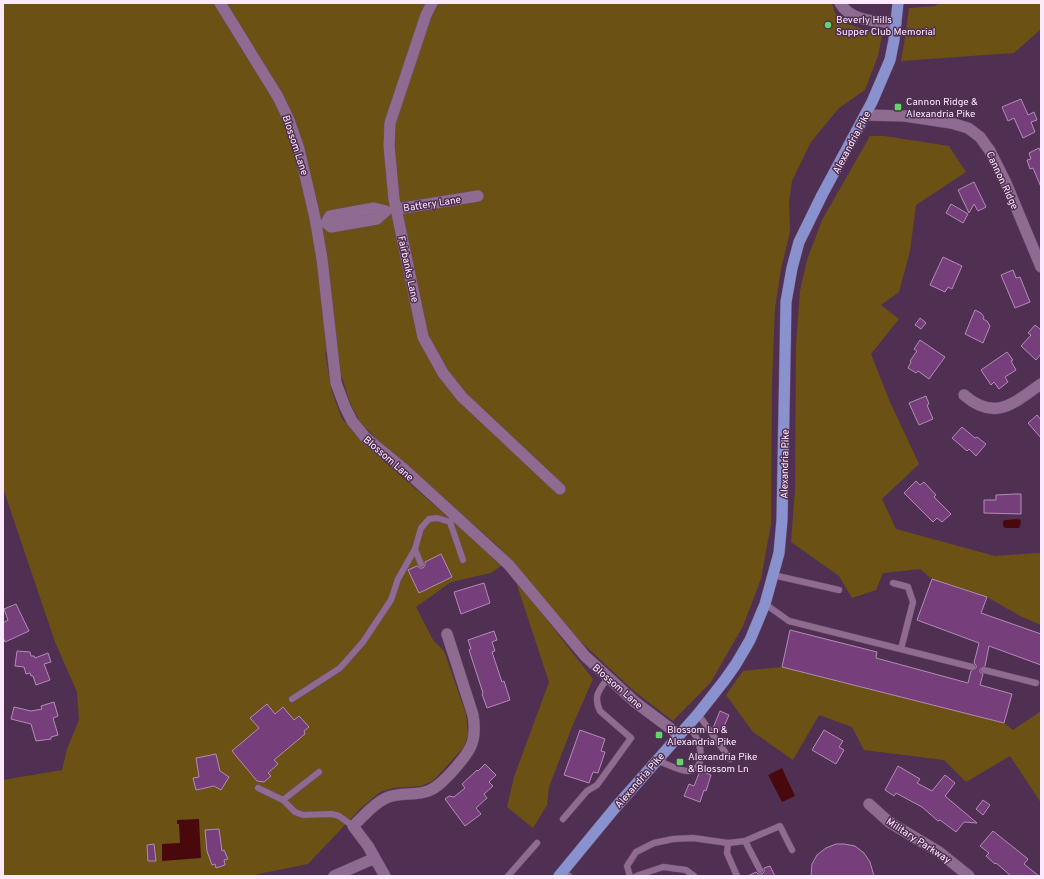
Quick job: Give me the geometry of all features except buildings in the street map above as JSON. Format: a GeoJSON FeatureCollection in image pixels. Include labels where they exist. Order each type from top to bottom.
{"type":"FeatureCollection","features":[{"type":"Feature","properties":{"kind":"main road","name":"Alexandria Pike"},"geometry":{"type":"LineString","coordinates":[[563,875],[656,760],[698,714],[724,681],[750,640],[765,604],[778,553],[782,520],[786,302],[792,268],[799,242],[822,195],[872,102],[890,60],[898,3]]}},
{"type":"Feature","properties":{"kind":"street","name":"Blossom Lane"},"geometry":{"type":"LineString","coordinates":[[220,3],[278,97],[289,120],[301,157],[321,223],[325,284],[336,383],[352,421],[364,437],[404,470],[453,519],[509,565],[585,656],[635,702],[678,735]]}},
{"type":"Feature","properties":{"kind":"street","name":"Fairbanks Lane"},"geometry":{"type":"LineString","coordinates":[[432,3],[426,15],[390,123],[389,146],[391,210],[424,337],[443,373],[462,397],[560,489]]}},
{"type":"Feature","properties":{"kind":"street"},"geometry":{"type":"LineString","coordinates":[[840,3],[846,11],[864,20],[896,23]]}},
{"type":"Feature","properties":{"kind":"street","name":"Cannon Ridge"},"geometry":{"type":"LineString","coordinates":[[865,115],[905,116],[951,123],[968,128],[980,137],[990,151],[1006,183],[1041,267]]}},
{"type":"Feature","properties":{"kind":"street","name":"Battery Lane"},"geometry":{"type":"LineString","coordinates":[[321,223],[331,227],[377,219],[391,210],[478,196]]}},
{"type":"Feature","properties":{"kind":"street"},"geometry":{"type":"LineString","coordinates":[[964,396],[974,404],[985,408],[1009,406],[1041,384]]}},
{"type":"Feature","properties":{"kind":"street"},"geometry":{"type":"LineString","coordinates":[[385,876],[368,846],[353,826],[385,798],[424,792],[435,788],[442,783],[472,747],[475,727],[473,715],[447,634]]}},
{"type":"Feature","properties":{"kind":"street","name":"Military Parkway"},"geometry":{"type":"LineString","coordinates":[[869,804],[889,822],[939,852],[969,876]]}},
{"type":"Feature","properties":{"kind":"street"},"geometry":{"type":"LineString","coordinates":[[334,876],[375,858]]}},
{"type":"Feature","properties":{"kind":"lane"},"geometry":{"type":"LineString","coordinates":[[292,699],[340,668],[363,642],[391,600],[398,578],[415,549],[421,528],[429,520],[437,518],[453,519],[463,560]]}},
{"type":"Feature","properties":{"kind":"lane"},"geometry":{"type":"LineString","coordinates":[[415,549],[421,564]]}},
{"type":"Feature","properties":{"kind":"lane"},"geometry":{"type":"LineString","coordinates":[[773,575],[839,590]]}},
{"type":"Feature","properties":{"kind":"lane"},"geometry":{"type":"LineString","coordinates":[[893,583],[908,587],[913,602],[901,649]]}},
{"type":"Feature","properties":{"kind":"lane"},"geometry":{"type":"LineString","coordinates":[[765,604],[789,621],[972,667]]}},
{"type":"Feature","properties":{"kind":"lane"},"geometry":{"type":"LineString","coordinates":[[984,670],[1036,683]]}},
{"type":"Feature","properties":{"kind":"lane"},"geometry":{"type":"LineString","coordinates":[[563,819],[587,791],[597,785],[631,738],[600,711],[598,705],[598,692],[608,678]]}},
{"type":"Feature","properties":{"kind":"lane"},"geometry":{"type":"LineString","coordinates":[[698,714],[730,759]]}},
{"type":"Feature","properties":{"kind":"lane"},"geometry":{"type":"LineString","coordinates":[[656,760],[687,772],[695,770],[701,760],[701,750],[693,732],[686,726]]}},
{"type":"Feature","properties":{"kind":"lane"},"geometry":{"type":"LineString","coordinates":[[283,800],[319,772]]}},
{"type":"Feature","properties":{"kind":"lane"},"geometry":{"type":"LineString","coordinates":[[258,788],[283,800],[295,812],[303,815],[332,814],[340,816],[353,826]]}},
{"type":"Feature","properties":{"kind":"lane"},"geometry":{"type":"LineString","coordinates":[[630,876],[627,866],[636,852],[654,844],[673,839],[693,838],[728,843],[745,841],[780,826],[792,850]]}},
{"type":"Feature","properties":{"kind":"lane"},"geometry":{"type":"LineString","coordinates":[[745,841],[760,870]]}},
{"type":"Feature","properties":{"kind":"lane"},"geometry":{"type":"LineString","coordinates":[[508,876],[537,843]]}},
{"type":"Feature","properties":{"kind":"lane"},"geometry":{"type":"LineString","coordinates":[[728,843],[727,853],[737,876]]}},
{"type":"Feature","properties":{"kind":"lane"},"geometry":{"type":"LineString","coordinates":[[636,876],[663,867],[686,870],[694,876]]}},
{"type":"Feature","properties":{"kind":"shaded area"},"geometry":{"type":"Polygon","coordinates":[[[3,3],[832,3],[835,13],[847,24],[882,35],[878,56],[865,90],[839,108],[811,142],[792,181],[789,203],[790,232],[781,269],[775,308],[772,383],[771,524],[761,579],[743,626],[711,682],[673,721],[634,691],[580,641],[499,547],[361,424],[350,403],[341,374],[337,345],[325,353],[332,392],[342,419],[366,445],[502,565],[491,573],[451,582],[416,607],[433,640],[444,651],[466,714],[468,734],[464,747],[433,781],[421,786],[393,788],[380,792],[361,808],[308,864],[249,876],[3,876],[3,780],[62,770],[67,749],[79,720],[77,692],[55,642],[3,488],[3,3]]]}},
{"type":"Feature","properties":{"kind":"shaded area"},"geometry":{"type":"Polygon","coordinates":[[[939,3],[1041,3],[1041,29],[1014,53],[901,61],[909,8],[935,6],[939,3]]]}},
{"type":"Feature","properties":{"kind":"shaded area"},"geometry":{"type":"Polygon","coordinates":[[[870,136],[884,136],[949,146],[966,172],[916,205],[910,251],[899,292],[881,305],[899,319],[871,354],[890,402],[919,464],[882,499],[896,529],[995,556],[1041,554],[1041,625],[1020,616],[987,597],[932,579],[920,569],[883,573],[876,590],[852,598],[839,576],[791,542],[795,490],[796,345],[800,291],[807,260],[822,220],[870,136]]]}},
{"type":"Feature","properties":{"kind":"shaded area"},"geometry":{"type":"Polygon","coordinates":[[[1019,519],[1021,521],[1019,528],[1005,528],[1003,526],[1003,521],[1005,520],[1019,519]]]}},
{"type":"Feature","properties":{"kind":"shaded area"},"geometry":{"type":"Polygon","coordinates":[[[515,579],[593,679],[572,727],[549,787],[547,805],[533,828],[507,807],[514,777],[549,682],[515,579]]]}},
{"type":"Feature","properties":{"kind":"shaded area"},"geometry":{"type":"Polygon","coordinates":[[[782,667],[1004,723],[1013,730],[1041,711],[1041,803],[1010,756],[966,782],[944,760],[864,750],[852,727],[819,715],[793,760],[753,732],[726,695],[743,671],[782,667]]]}},
{"type":"Feature","properties":{"kind":"shaded area"},"geometry":{"type":"Polygon","coordinates":[[[782,768],[795,796],[782,802],[768,775],[782,768]]]}},
{"type":"Feature","properties":{"kind":"shaded area"},"geometry":{"type":"Polygon","coordinates":[[[199,819],[201,858],[162,861],[162,844],[180,843],[179,824],[177,824],[177,820],[199,819]]]}},
{"type":"Feature","properties":{"kind":"place","name":"Beverly Hills Supper Club Memorial"},"geometry":{"type":"Point","coordinates":[828,25]}},
{"type":"Feature","properties":{"kind":"place","name":"Cannon Ridge & Alexandria Pike"},"geometry":{"type":"Point","coordinates":[898,107]}},
{"type":"Feature","properties":{"kind":"place","name":"Blossom Ln & Alexandria Pike"},"geometry":{"type":"Point","coordinates":[659,735]}},
{"type":"Feature","properties":{"kind":"place","name":"Alexandria Pike & Blossom Ln"},"geometry":{"type":"Point","coordinates":[680,762]}}]}
